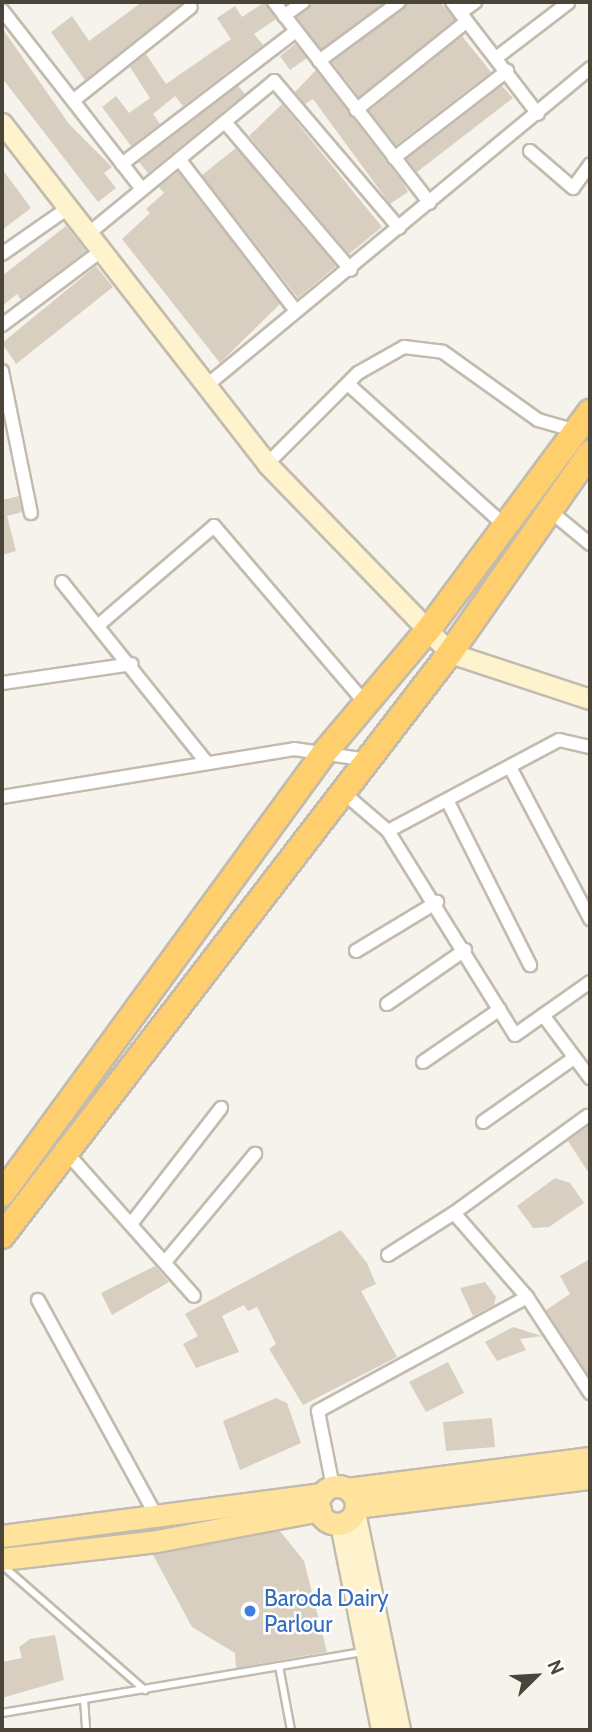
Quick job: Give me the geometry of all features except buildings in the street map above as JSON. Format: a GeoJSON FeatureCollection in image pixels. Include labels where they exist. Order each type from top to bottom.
{"type":"FeatureCollection","features":[{"type":"Feature","properties":{"kind":"highway"},"geometry":{"type":"LineString","coordinates":[[2,1194],[324,753],[428,630],[583,421]]}},
{"type":"Feature","properties":{"kind":"highway"},"geometry":{"type":"LineString","coordinates":[[2,1236],[362,759],[450,653],[588,459]]}},
{"type":"Feature","properties":{"kind":"main road"},"geometry":{"type":"LineString","coordinates":[[2,1559],[170,1539],[339,1503],[590,1458]]}},
{"type":"Feature","properties":{"kind":"main road"},"geometry":{"type":"LineString","coordinates":[[2,1536],[157,1517],[339,1503],[590,1478]]}},
{"type":"Feature","properties":{"kind":"street"},"geometry":{"type":"LineString","coordinates":[[274,2],[430,202]]}},
{"type":"Feature","properties":{"kind":"street"},"geometry":{"type":"LineString","coordinates":[[285,16],[303,2]]}},
{"type":"Feature","properties":{"kind":"street"},"geometry":{"type":"LineString","coordinates":[[319,61],[399,2]]}},
{"type":"Feature","properties":{"kind":"street"},"geometry":{"type":"LineString","coordinates":[[452,2],[538,114]]}},
{"type":"Feature","properties":{"kind":"street"},"geometry":{"type":"LineString","coordinates":[[356,110],[464,17],[475,2]]}},
{"type":"Feature","properties":{"kind":"street"},"geometry":{"type":"LineString","coordinates":[[496,58],[568,3]]}},
{"type":"Feature","properties":{"kind":"street"},"geometry":{"type":"LineString","coordinates":[[74,100],[191,7]]}},
{"type":"Feature","properties":{"kind":"street"},"geometry":{"type":"LineString","coordinates":[[2,10],[142,189]]}},
{"type":"Feature","properties":{"kind":"street"},"geometry":{"type":"LineString","coordinates":[[122,164],[296,31]]}},
{"type":"Feature","properties":{"kind":"street"},"geometry":{"type":"LineString","coordinates":[[206,386],[296,311],[351,270],[590,68]]}},
{"type":"Feature","properties":{"kind":"street"},"geometry":{"type":"LineString","coordinates":[[394,158],[507,71]]}},
{"type":"Feature","properties":{"kind":"street"},"geometry":{"type":"LineString","coordinates":[[88,234],[274,81],[399,228]]}},
{"type":"Feature","properties":{"kind":"street"},"geometry":{"type":"LineString","coordinates":[[225,122],[351,270]]}},
{"type":"Feature","properties":{"kind":"street"},"geometry":{"type":"LineString","coordinates":[[5,133],[68,208],[267,464],[450,653],[590,699]]}},
{"type":"Feature","properties":{"kind":"street"},"geometry":{"type":"LineString","coordinates":[[530,151],[573,188],[590,166]]}},
{"type":"Feature","properties":{"kind":"street"},"geometry":{"type":"LineString","coordinates":[[179,159],[296,311]]}},
{"type":"Feature","properties":{"kind":"street"},"geometry":{"type":"LineString","coordinates":[[2,254],[68,208]]}},
{"type":"Feature","properties":{"kind":"street"},"geometry":{"type":"LineString","coordinates":[[2,325],[101,251]]}},
{"type":"Feature","properties":{"kind":"street"},"geometry":{"type":"LineString","coordinates":[[267,464],[348,384],[404,347],[443,352],[538,420],[583,421]]}},
{"type":"Feature","properties":{"kind":"street"},"geometry":{"type":"LineString","coordinates":[[2,371],[31,513]]}},
{"type":"Feature","properties":{"kind":"street"},"geometry":{"type":"LineString","coordinates":[[348,384],[506,527]]}},
{"type":"Feature","properties":{"kind":"street"},"geometry":{"type":"LineString","coordinates":[[550,511],[590,544]]}},
{"type":"Feature","properties":{"kind":"street"},"geometry":{"type":"LineString","coordinates":[[101,623],[214,526],[366,704]]}},
{"type":"Feature","properties":{"kind":"street"},"geometry":{"type":"LineString","coordinates":[[62,582],[101,623],[207,763]]}},
{"type":"Feature","properties":{"kind":"street"},"geometry":{"type":"LineString","coordinates":[[2,683],[132,663]]}},
{"type":"Feature","properties":{"kind":"street"},"geometry":{"type":"LineString","coordinates":[[388,831],[559,740],[587,746],[590,758]]}},
{"type":"Feature","properties":{"kind":"street"},"geometry":{"type":"LineString","coordinates":[[2,797],[294,748],[362,759]]}},
{"type":"Feature","properties":{"kind":"street"},"geometry":{"type":"LineString","coordinates":[[510,767],[590,919]]}},
{"type":"Feature","properties":{"kind":"street"},"geometry":{"type":"LineString","coordinates":[[339,789],[388,831],[438,902],[514,1035],[590,982]]}},
{"type":"Feature","properties":{"kind":"street"},"geometry":{"type":"LineString","coordinates":[[447,800],[530,965]]}},
{"type":"Feature","properties":{"kind":"street"},"geometry":{"type":"LineString","coordinates":[[356,951],[438,902]]}},
{"type":"Feature","properties":{"kind":"street"},"geometry":{"type":"LineString","coordinates":[[387,1004],[465,950]]}},
{"type":"Feature","properties":{"kind":"street"},"geometry":{"type":"LineString","coordinates":[[423,1062],[500,1009]]}},
{"type":"Feature","properties":{"kind":"street"},"geometry":{"type":"LineString","coordinates":[[543,1015],[590,1078]]}},
{"type":"Feature","properties":{"kind":"street"},"geometry":{"type":"LineString","coordinates":[[483,1122],[574,1058]]}},
{"type":"Feature","properties":{"kind":"street"},"geometry":{"type":"LineString","coordinates":[[131,1223],[221,1108]]}},
{"type":"Feature","properties":{"kind":"street"},"geometry":{"type":"LineString","coordinates":[[388,1255],[454,1213],[587,1116]]}},
{"type":"Feature","properties":{"kind":"street"},"geometry":{"type":"LineString","coordinates":[[66,1153],[194,1296]]}},
{"type":"Feature","properties":{"kind":"street"},"geometry":{"type":"LineString","coordinates":[[165,1262],[255,1154]]}},
{"type":"Feature","properties":{"kind":"street"},"geometry":{"type":"LineString","coordinates":[[454,1213],[527,1297],[590,1394]]}},
{"type":"Feature","properties":{"kind":"street"},"geometry":{"type":"LineString","coordinates":[[400,1730],[339,1503],[318,1412],[527,1297]]}},
{"type":"Feature","properties":{"kind":"street"},"geometry":{"type":"LineString","coordinates":[[38,1300],[157,1517]]}},
{"type":"Feature","properties":{"kind":"street"},"geometry":{"type":"LineString","coordinates":[[339,1503],[381,1730]]}},
{"type":"Feature","properties":{"kind":"lane"},"geometry":{"type":"LineString","coordinates":[[2,1565],[145,1690]]}},
{"type":"Feature","properties":{"kind":"lane"},"geometry":{"type":"LineString","coordinates":[[2,1713],[366,1651]]}},
{"type":"Feature","properties":{"kind":"lane"},"geometry":{"type":"LineString","coordinates":[[279,1665],[290,1730]]}},
{"type":"Feature","properties":{"kind":"lane"},"geometry":{"type":"LineString","coordinates":[[84,1699],[86,1730]]}},
{"type":"Feature","properties":{"kind":"place","name":"Baroda Dairy Parlour"},"geometry":{"type":"Point","coordinates":[250,1611]}}]}
